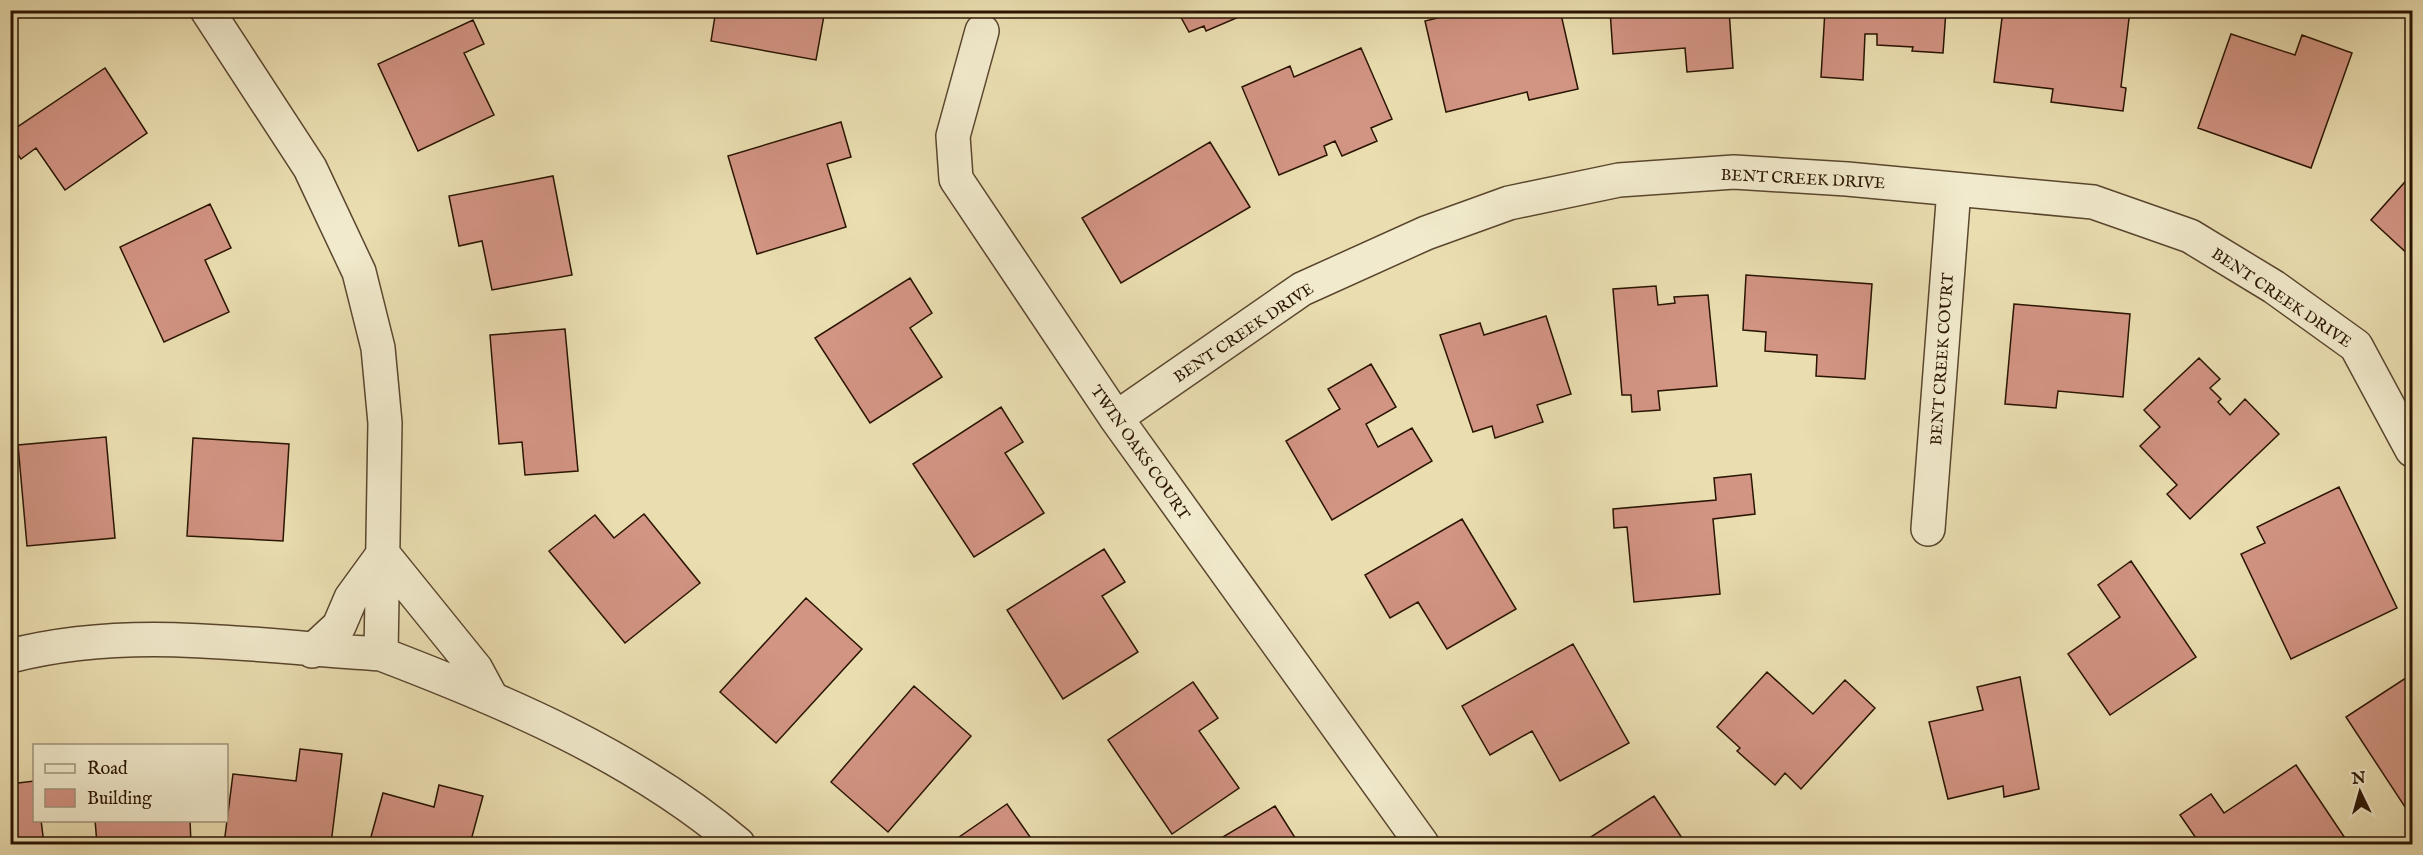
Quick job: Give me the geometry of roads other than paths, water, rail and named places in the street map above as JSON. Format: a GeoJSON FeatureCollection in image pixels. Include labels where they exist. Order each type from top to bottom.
{"type":"FeatureCollection","features":[{"type":"Feature","properties":{"kind":"street"},"geometry":{"type":"LineString","coordinates":[[207,10],[310,168],[359,272],[378,348],[385,423],[381,654]]}},
{"type":"Feature","properties":{"kind":"street","name":"TWIN OAKS COURT"},"geometry":{"type":"LineString","coordinates":[[982,31],[953,136],[956,179],[1116,418],[1422,844]]}},
{"type":"Feature","properties":{"kind":"street","name":"BENT CREEK DRIVE"},"geometry":{"type":"LineString","coordinates":[[1116,418],[1302,289],[1426,233],[1509,203],[1619,180],[1734,172],[2092,202],[2190,236],[2274,287],[2356,346],[2412,450]]}},
{"type":"Feature","properties":{"kind":"street","name":"BENT CREEK COURT"},"geometry":{"type":"LineString","coordinates":[[1928,529],[1954,189]]}},
{"type":"Feature","properties":{"kind":"street"},"geometry":{"type":"LineString","coordinates":[[312,651],[339,626],[351,598],[383,554]]}},
{"type":"Feature","properties":{"kind":"street"},"geometry":{"type":"LineString","coordinates":[[383,554],[476,669],[490,695]]}},
{"type":"Feature","properties":{"kind":"street"},"geometry":{"type":"LineString","coordinates":[[10,656],[113,639],[201,639],[312,651],[381,654],[490,695],[617,759],[738,844]]}}]}
